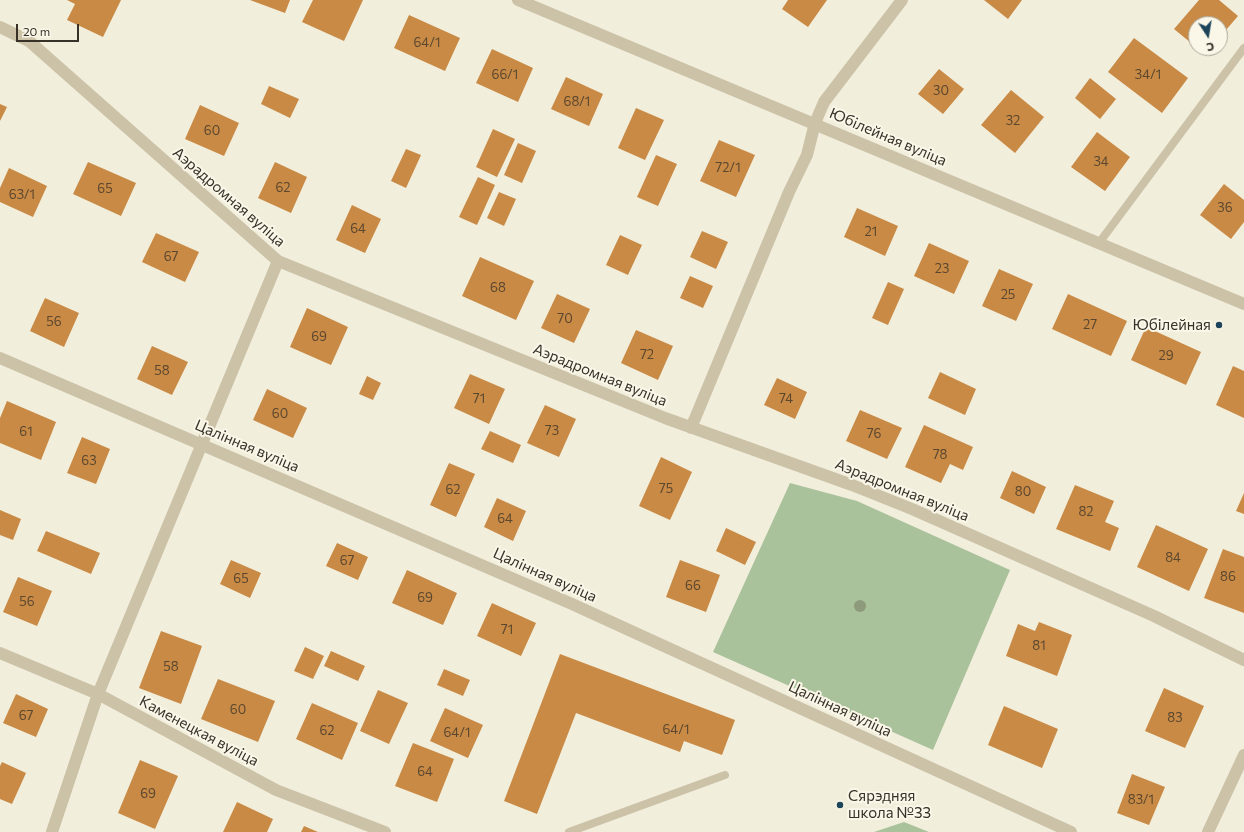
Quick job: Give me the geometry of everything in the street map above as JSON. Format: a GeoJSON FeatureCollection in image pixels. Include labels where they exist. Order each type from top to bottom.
{"type":"FeatureCollection","features":[{"type":"Feature","properties":{"kind":"street","name":"Юбілейная вуліца"},"geometry":{"type":"LineString","coordinates":[[518,0],[1244,304]]}},
{"type":"Feature","properties":{"kind":"street"},"geometry":{"type":"LineString","coordinates":[[691,428],[789,192],[807,155],[815,124],[824,102],[902,0]]}},
{"type":"Feature","properties":{"kind":"street","name":"Аэрадромная вуліца"},"geometry":{"type":"LineString","coordinates":[[0,27],[29,41],[278,261],[665,418],[852,485],[912,509],[1154,616],[1244,660]]}},
{"type":"Feature","properties":{"kind":"street"},"geometry":{"type":"LineString","coordinates":[[52,832],[98,694],[200,444],[278,261]]}},
{"type":"Feature","properties":{"kind":"street","name":"Цалінная вуліца"},"geometry":{"type":"LineString","coordinates":[[0,358],[572,604],[1071,832]]}},
{"type":"Feature","properties":{"kind":"street","name":"Каменецкая вуліца"},"geometry":{"type":"LineString","coordinates":[[0,653],[98,694],[276,790],[385,832]]}},
{"type":"Feature","properties":{"kind":"street"},"geometry":{"type":"LineString","coordinates":[[1208,832],[1244,755]]}},
{"type":"Feature","properties":{"kind":"lane"},"geometry":{"type":"LineString","coordinates":[[1099,243],[1244,48]]}},
{"type":"Feature","properties":{"kind":"lane"},"geometry":{"type":"LineString","coordinates":[[569,832],[726,775]]}},
{"type":"Feature","properties":{"kind":"green space"},"geometry":{"type":"Polygon","coordinates":[[[790,483],[857,501],[1010,570],[933,750],[713,652],[790,483]]]}},
{"type":"Feature","properties":{"kind":"green space"},"geometry":{"type":"Polygon","coordinates":[[[904,822],[929,832],[874,832],[904,822]]]}},
{"type":"Feature","properties":{"kind":"building"},"geometry":{"type":"Polygon","coordinates":[[[67,0],[121,0],[103,37],[67,20],[75,4],[67,0]]]}},
{"type":"Feature","properties":{"kind":"building"},"geometry":{"type":"Polygon","coordinates":[[[250,0],[290,0],[285,13],[250,0]]]}},
{"type":"Feature","properties":{"kind":"building"},"geometry":{"type":"Polygon","coordinates":[[[313,0],[363,0],[344,41],[302,22],[313,0]]]}},
{"type":"Feature","properties":{"kind":"building"},"geometry":{"type":"Polygon","coordinates":[[[788,0],[827,0],[808,27],[782,9],[788,0]]]}},
{"type":"Feature","properties":{"kind":"building"},"geometry":{"type":"Polygon","coordinates":[[[984,0],[1022,0],[1008,19],[984,0]]]}},
{"type":"Feature","properties":{"kind":"building"},"geometry":{"type":"Polygon","coordinates":[[[1199,0],[1219,0],[1238,16],[1228,28],[1228,16],[1188,16],[1188,40],[1174,29],[1199,0]]]}},
{"type":"Feature","properties":{"kind":"building"},"geometry":{"type":"Polygon","coordinates":[[[409,15],[460,38],[445,71],[394,48],[409,15]]]}},
{"type":"Feature","properties":{"kind":"building"},"geometry":{"type":"Polygon","coordinates":[[[1134,38],[1188,78],[1162,113],[1108,72],[1134,38]]]}},
{"type":"Feature","properties":{"kind":"building"},"geometry":{"type":"Polygon","coordinates":[[[492,49],[533,68],[518,102],[476,83],[492,49]]]}},
{"type":"Feature","properties":{"kind":"building"},"geometry":{"type":"Polygon","coordinates":[[[939,69],[964,89],[943,114],[918,94],[939,69]]]}},
{"type":"Feature","properties":{"kind":"building"},"geometry":{"type":"Polygon","coordinates":[[[566,77],[603,94],[589,126],[551,109],[566,77]]]}},
{"type":"Feature","properties":{"kind":"building"},"geometry":{"type":"Polygon","coordinates":[[[1090,78],[1116,99],[1100,119],[1075,98],[1090,78]]]}},
{"type":"Feature","properties":{"kind":"building"},"geometry":{"type":"Polygon","coordinates":[[[269,86],[299,99],[290,118],[261,104],[269,86]]]}},
{"type":"Feature","properties":{"kind":"building"},"geometry":{"type":"Polygon","coordinates":[[[1011,90],[1044,117],[1015,153],[981,125],[1011,90]]]}},
{"type":"Feature","properties":{"kind":"building"},"geometry":{"type":"Polygon","coordinates":[[[0,104],[7,107],[0,121],[0,104]]]}},
{"type":"Feature","properties":{"kind":"building"},"geometry":{"type":"Polygon","coordinates":[[[200,105],[239,123],[224,156],[185,139],[200,105]]]}},
{"type":"Feature","properties":{"kind":"building"},"geometry":{"type":"Polygon","coordinates":[[[636,108],[664,120],[645,160],[618,148],[636,108]]]}},
{"type":"Feature","properties":{"kind":"building"},"geometry":{"type":"Polygon","coordinates":[[[493,129],[515,139],[497,177],[476,167],[493,129]]]}},
{"type":"Feature","properties":{"kind":"building"},"geometry":{"type":"Polygon","coordinates":[[[1097,132],[1130,157],[1105,191],[1071,167],[1097,132]]]}},
{"type":"Feature","properties":{"kind":"building"},"geometry":{"type":"Polygon","coordinates":[[[719,140],[755,155],[736,197],[700,181],[719,140]]]}},
{"type":"Feature","properties":{"kind":"building"},"geometry":{"type":"Polygon","coordinates":[[[518,143],[536,151],[522,183],[504,175],[518,143]]]}},
{"type":"Feature","properties":{"kind":"building"},"geometry":{"type":"Polygon","coordinates":[[[406,149],[421,155],[406,188],[391,181],[406,149]]]}},
{"type":"Feature","properties":{"kind":"building"},"geometry":{"type":"Polygon","coordinates":[[[656,155],[677,164],[658,206],[637,197],[656,155]]]}},
{"type":"Feature","properties":{"kind":"building"},"geometry":{"type":"Polygon","coordinates":[[[88,162],[136,183],[121,216],[73,194],[88,162]]]}},
{"type":"Feature","properties":{"kind":"building"},"geometry":{"type":"Polygon","coordinates":[[[275,162],[307,177],[291,213],[258,198],[275,162]]]}},
{"type":"Feature","properties":{"kind":"building"},"geometry":{"type":"Polygon","coordinates":[[[9,168],[47,186],[33,217],[0,202],[0,188],[9,168]]]}},
{"type":"Feature","properties":{"kind":"building"},"geometry":{"type":"Polygon","coordinates":[[[478,177],[495,185],[477,225],[459,217],[478,177]]]}},
{"type":"Feature","properties":{"kind":"building"},"geometry":{"type":"Polygon","coordinates":[[[1224,184],[1244,200],[1244,222],[1231,239],[1200,215],[1224,184]]]}},
{"type":"Feature","properties":{"kind":"building"},"geometry":{"type":"Polygon","coordinates":[[[499,192],[516,199],[504,226],[487,218],[499,192]]]}},
{"type":"Feature","properties":{"kind":"building"},"geometry":{"type":"Polygon","coordinates":[[[352,205],[381,219],[365,253],[336,240],[352,205]]]}},
{"type":"Feature","properties":{"kind":"building"},"geometry":{"type":"Polygon","coordinates":[[[857,208],[898,226],[885,256],[844,237],[857,208]]]}},
{"type":"Feature","properties":{"kind":"building"},"geometry":{"type":"Polygon","coordinates":[[[702,231],[728,242],[716,269],[690,257],[702,231]]]}},
{"type":"Feature","properties":{"kind":"building"},"geometry":{"type":"Polygon","coordinates":[[[156,233],[199,252],[185,282],[142,262],[156,233]]]}},
{"type":"Feature","properties":{"kind":"building"},"geometry":{"type":"Polygon","coordinates":[[[620,235],[642,245],[628,275],[606,265],[620,235]]]}},
{"type":"Feature","properties":{"kind":"building"},"geometry":{"type":"Polygon","coordinates":[[[929,243],[969,261],[954,294],[914,276],[929,243]]]}},
{"type":"Feature","properties":{"kind":"building"},"geometry":{"type":"Polygon","coordinates":[[[480,257],[534,281],[516,320],[462,296],[480,257]]]}},
{"type":"Feature","properties":{"kind":"building"},"geometry":{"type":"Polygon","coordinates":[[[999,269],[1033,284],[1016,321],[982,306],[999,269]]]}},
{"type":"Feature","properties":{"kind":"building"},"geometry":{"type":"Polygon","coordinates":[[[690,276],[713,286],[703,308],[680,298],[690,276]]]}},
{"type":"Feature","properties":{"kind":"building"},"geometry":{"type":"Polygon","coordinates":[[[888,282],[904,289],[888,325],[872,318],[888,282]]]}},
{"type":"Feature","properties":{"kind":"building"},"geometry":{"type":"Polygon","coordinates":[[[557,294],[590,309],[574,343],[541,328],[557,294]]]}},
{"type":"Feature","properties":{"kind":"building"},"geometry":{"type":"Polygon","coordinates":[[[1068,294],[1127,321],[1111,356],[1052,329],[1068,294]]]}},
{"type":"Feature","properties":{"kind":"building"},"geometry":{"type":"Polygon","coordinates":[[[45,298],[79,313],[64,347],[30,331],[45,298]]]}},
{"type":"Feature","properties":{"kind":"building"},"geometry":{"type":"Polygon","coordinates":[[[307,308],[348,327],[331,365],[290,347],[307,308]]]}},
{"type":"Feature","properties":{"kind":"building"},"geometry":{"type":"Polygon","coordinates":[[[1146,327],[1201,352],[1186,385],[1131,360],[1146,327]]]}},
{"type":"Feature","properties":{"kind":"building"},"geometry":{"type":"Polygon","coordinates":[[[636,330],[673,346],[658,380],[621,363],[636,330]]]}},
{"type":"Feature","properties":{"kind":"building"},"geometry":{"type":"Polygon","coordinates":[[[152,346],[188,362],[172,395],[137,379],[152,346]]]}},
{"type":"Feature","properties":{"kind":"building"},"geometry":{"type":"Polygon","coordinates":[[[1233,366],[1244,371],[1244,418],[1216,405],[1233,366]]]}},
{"type":"Feature","properties":{"kind":"building"},"geometry":{"type":"Polygon","coordinates":[[[940,372],[976,389],[965,415],[928,398],[940,372]]]}},
{"type":"Feature","properties":{"kind":"building"},"geometry":{"type":"Polygon","coordinates":[[[470,374],[505,389],[489,424],[454,408],[470,374]]]}},
{"type":"Feature","properties":{"kind":"building"},"geometry":{"type":"Polygon","coordinates":[[[367,376],[381,383],[373,400],[359,394],[367,376]]]}},
{"type":"Feature","properties":{"kind":"building"},"geometry":{"type":"Polygon","coordinates":[[[777,378],[807,392],[795,419],[764,405],[777,378]]]}},
{"type":"Feature","properties":{"kind":"building"},"geometry":{"type":"Polygon","coordinates":[[[267,389],[307,408],[293,438],[253,420],[267,389]]]}},
{"type":"Feature","properties":{"kind":"building"},"geometry":{"type":"Polygon","coordinates":[[[7,401],[56,422],[41,460],[0,443],[0,418],[7,401]]]}},
{"type":"Feature","properties":{"kind":"building"},"geometry":{"type":"Polygon","coordinates":[[[545,405],[576,419],[559,457],[527,443],[545,405]]]}},
{"type":"Feature","properties":{"kind":"building"},"geometry":{"type":"Polygon","coordinates":[[[860,410],[902,428],[887,459],[846,441],[860,410]]]}},
{"type":"Feature","properties":{"kind":"building"},"geometry":{"type":"Polygon","coordinates":[[[924,425],[973,447],[963,470],[950,464],[941,483],[905,467],[924,425]]]}},
{"type":"Feature","properties":{"kind":"building"},"geometry":{"type":"Polygon","coordinates":[[[490,431],[521,445],[513,463],[481,449],[490,431]]]}},
{"type":"Feature","properties":{"kind":"building"},"geometry":{"type":"Polygon","coordinates":[[[82,437],[110,449],[96,484],[67,473],[82,437]]]}},
{"type":"Feature","properties":{"kind":"building"},"geometry":{"type":"Polygon","coordinates":[[[661,457],[692,472],[670,520],[639,506],[661,457]]]}},
{"type":"Feature","properties":{"kind":"building"},"geometry":{"type":"Polygon","coordinates":[[[449,463],[475,474],[456,517],[430,505],[449,463]]]}},
{"type":"Feature","properties":{"kind":"building"},"geometry":{"type":"Polygon","coordinates":[[[1012,471],[1046,487],[1034,514],[1000,498],[1012,471]]]}},
{"type":"Feature","properties":{"kind":"building"},"geometry":{"type":"Polygon","coordinates":[[[1075,485],[1114,501],[1105,522],[1119,528],[1110,551],[1056,529],[1075,485]]]}},
{"type":"Feature","properties":{"kind":"building"},"geometry":{"type":"Polygon","coordinates":[[[1244,493],[1244,514],[1236,511],[1244,493]]]}},
{"type":"Feature","properties":{"kind":"building"},"geometry":{"type":"Polygon","coordinates":[[[497,498],[526,511],[513,541],[484,527],[497,498]]]}},
{"type":"Feature","properties":{"kind":"building"},"geometry":{"type":"Polygon","coordinates":[[[0,510],[21,519],[13,540],[0,535],[0,510]]]}},
{"type":"Feature","properties":{"kind":"building"},"geometry":{"type":"Polygon","coordinates":[[[1156,525],[1208,549],[1189,591],[1137,567],[1156,525]]]}},
{"type":"Feature","properties":{"kind":"building"},"geometry":{"type":"Polygon","coordinates":[[[726,528],[756,542],[745,565],[716,551],[726,528]]]}},
{"type":"Feature","properties":{"kind":"building"},"geometry":{"type":"Polygon","coordinates":[[[46,531],[100,553],[91,574],[37,551],[46,531]]]}},
{"type":"Feature","properties":{"kind":"building"},"geometry":{"type":"Polygon","coordinates":[[[337,543],[368,557],[358,580],[326,566],[337,543]]]}},
{"type":"Feature","properties":{"kind":"building"},"geometry":{"type":"Polygon","coordinates":[[[1223,549],[1244,557],[1244,613],[1204,598],[1223,549]]]}},
{"type":"Feature","properties":{"kind":"building"},"geometry":{"type":"Polygon","coordinates":[[[231,560],[261,573],[250,598],[220,584],[231,560]]]}},
{"type":"Feature","properties":{"kind":"building"},"geometry":{"type":"Polygon","coordinates":[[[680,560],[720,575],[706,612],[666,597],[680,560]]]}},
{"type":"Feature","properties":{"kind":"building"},"geometry":{"type":"Polygon","coordinates":[[[407,570],[457,593],[443,625],[392,603],[407,570]]]}},
{"type":"Feature","properties":{"kind":"building"},"geometry":{"type":"Polygon","coordinates":[[[18,577],[52,591],[37,626],[3,612],[18,577]]]}},
{"type":"Feature","properties":{"kind":"building"},"geometry":{"type":"Polygon","coordinates":[[[492,603],[536,623],[521,656],[477,636],[492,603]]]}},
{"type":"Feature","properties":{"kind":"building"},"geometry":{"type":"Polygon","coordinates":[[[1039,622],[1072,635],[1057,676],[1006,656],[1018,624],[1035,631],[1039,622]]]}},
{"type":"Feature","properties":{"kind":"building"},"geometry":{"type":"Polygon","coordinates":[[[161,631],[202,646],[181,704],[139,688],[161,631]]]}},
{"type":"Feature","properties":{"kind":"building"},"geometry":{"type":"Polygon","coordinates":[[[305,647],[324,656],[313,679],[294,671],[305,647]]]}},
{"type":"Feature","properties":{"kind":"building"},"geometry":{"type":"Polygon","coordinates":[[[331,651],[365,666],[358,681],[324,666],[331,651]]]}},
{"type":"Feature","properties":{"kind":"building"},"geometry":{"type":"Polygon","coordinates":[[[560,654],[735,720],[722,755],[684,741],[680,752],[576,713],[537,814],[504,801],[560,654]]]}},
{"type":"Feature","properties":{"kind":"building"},"geometry":{"type":"Polygon","coordinates":[[[444,669],[470,680],[463,696],[437,685],[444,669]]]}},
{"type":"Feature","properties":{"kind":"building"},"geometry":{"type":"Polygon","coordinates":[[[218,679],[275,701],[258,742],[201,719],[218,679]]]}},
{"type":"Feature","properties":{"kind":"building"},"geometry":{"type":"Polygon","coordinates":[[[1164,688],[1204,706],[1185,748],[1145,731],[1164,688]]]}},
{"type":"Feature","properties":{"kind":"building"},"geometry":{"type":"Polygon","coordinates":[[[378,690],[408,703],[389,744],[360,731],[378,690]]]}},
{"type":"Feature","properties":{"kind":"building"},"geometry":{"type":"Polygon","coordinates":[[[16,694],[48,709],[36,737],[3,723],[16,694]]]}},
{"type":"Feature","properties":{"kind":"building"},"geometry":{"type":"Polygon","coordinates":[[[312,703],[358,723],[342,760],[296,739],[312,703]]]}},
{"type":"Feature","properties":{"kind":"building"},"geometry":{"type":"Polygon","coordinates":[[[1004,706],[1058,729],[1042,768],[988,745],[1004,706]]]}},
{"type":"Feature","properties":{"kind":"building"},"geometry":{"type":"Polygon","coordinates":[[[445,708],[483,725],[468,758],[430,741],[445,708]]]}},
{"type":"Feature","properties":{"kind":"building"},"geometry":{"type":"Polygon","coordinates":[[[413,743],[454,759],[437,802],[395,786],[413,743]]]}},
{"type":"Feature","properties":{"kind":"building"},"geometry":{"type":"Polygon","coordinates":[[[140,760],[178,776],[155,829],[118,813],[140,760]]]}},
{"type":"Feature","properties":{"kind":"building"},"geometry":{"type":"Polygon","coordinates":[[[2,762],[26,773],[12,804],[0,799],[0,766],[2,762]]]}},
{"type":"Feature","properties":{"kind":"building"},"geometry":{"type":"Polygon","coordinates":[[[1132,774],[1165,787],[1149,825],[1117,813],[1132,774]]]}},
{"type":"Feature","properties":{"kind":"building"},"geometry":{"type":"Polygon","coordinates":[[[237,802],[273,819],[267,832],[223,832],[237,802]]]}},
{"type":"Feature","properties":{"kind":"building"},"geometry":{"type":"Polygon","coordinates":[[[304,826],[318,832],[301,832],[304,826]]]}},
{"type":"Feature","properties":{"kind":"place","name":"Юбілейная"},"geometry":{"type":"Point","coordinates":[1219,325]}},
{"type":"Feature","properties":{"kind":"place","name":"Сярэдняя школа №33"},"geometry":{"type":"Point","coordinates":[840,805]}}]}
